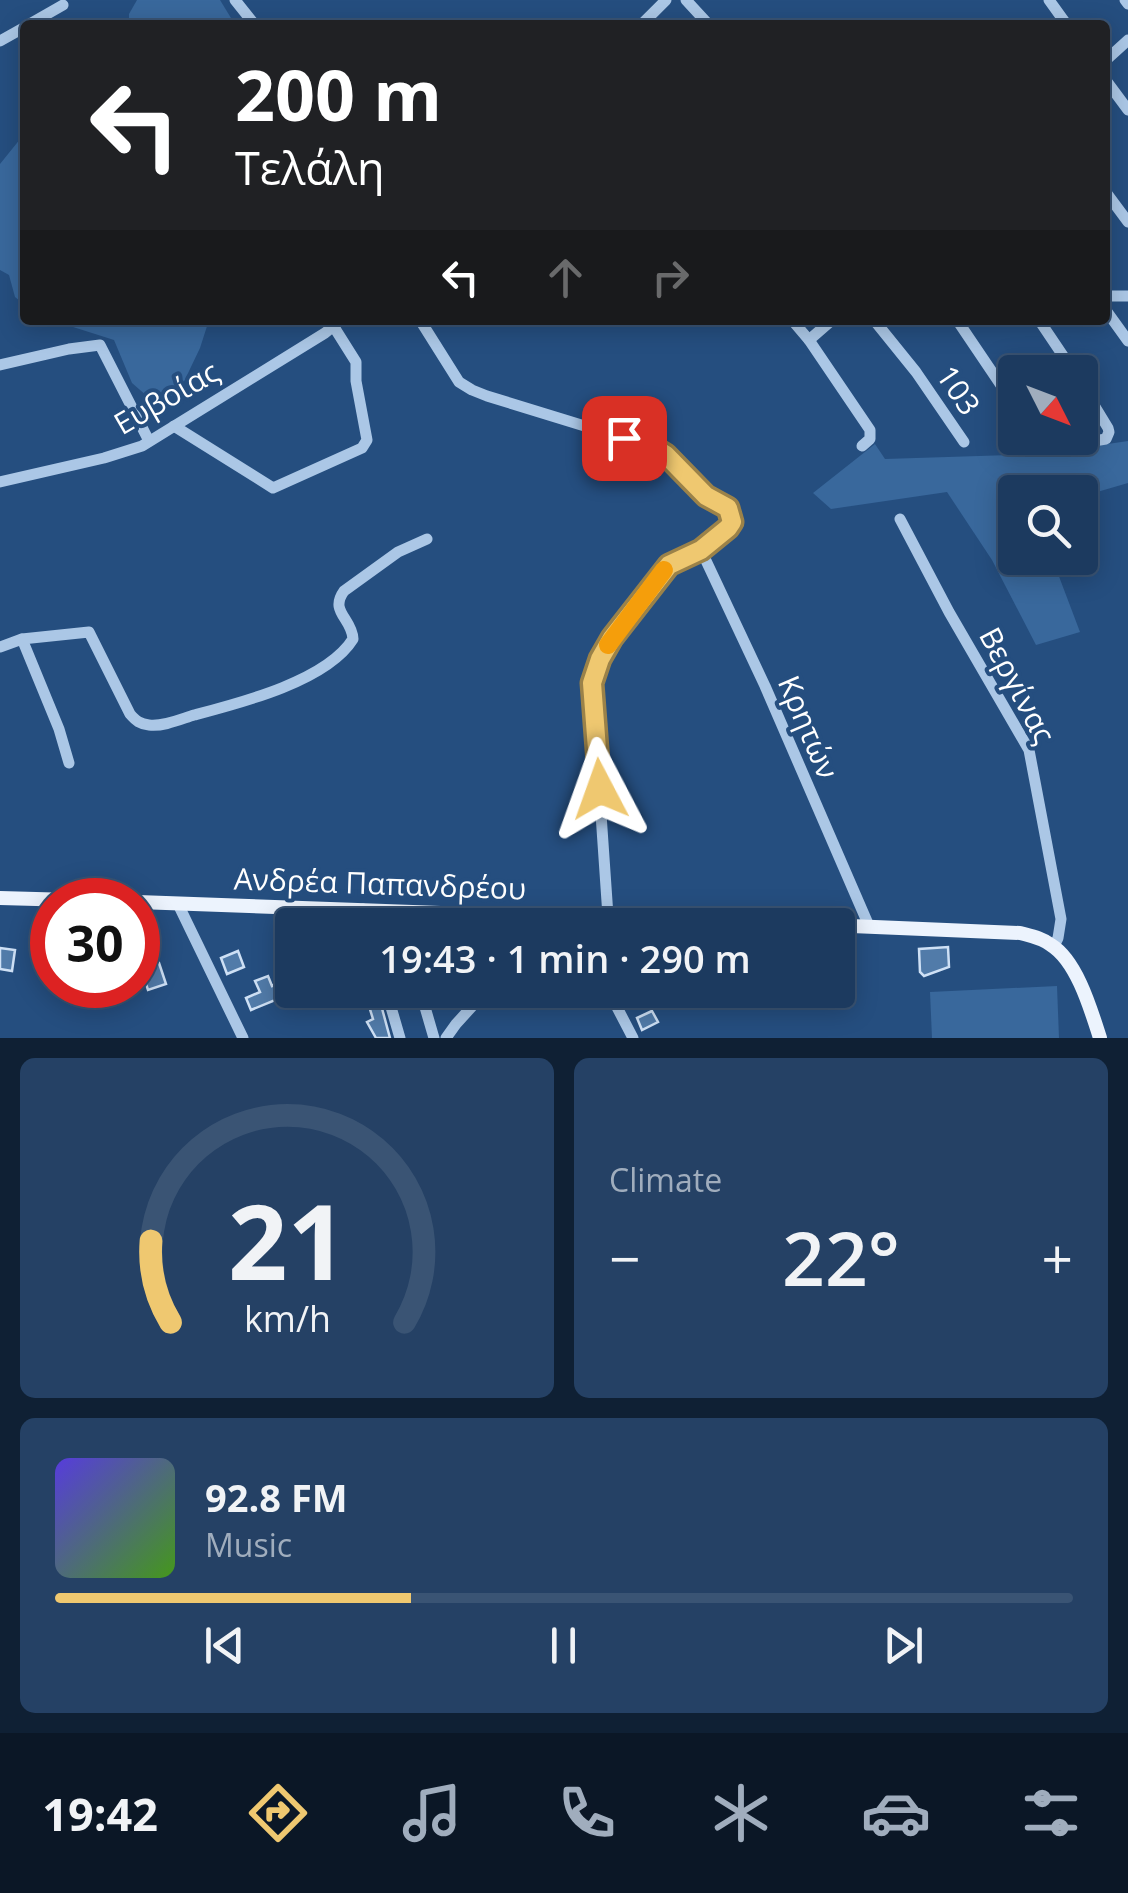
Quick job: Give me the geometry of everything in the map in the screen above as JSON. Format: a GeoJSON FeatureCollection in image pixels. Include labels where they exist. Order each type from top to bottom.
{"type":"FeatureCollection","features":[{"type":"Feature","properties":{"kind":"main road"},"geometry":{"type":"LineString","coordinates":[[0,898],[30,899]]}},
{"type":"Feature","properties":{"kind":"main road","name":"Ανδρέα Παπανδρέου"},"geometry":{"type":"LineString","coordinates":[[160,903],[325,908]]}},
{"type":"Feature","properties":{"kind":"main road","name":"Ανδρέα Παπανδρέου"},"geometry":{"type":"LineString","coordinates":[[855,926],[1020,932],[1054,946]]}},
{"type":"Feature","properties":{"kind":"main road"},"geometry":{"type":"LineString","coordinates":[[1054,946],[1072,968],[1100,1038]]}},
{"type":"Feature","properties":{"kind":"street"},"geometry":{"type":"LineString","coordinates":[[235,0],[251,20]]}},
{"type":"Feature","properties":{"kind":"street"},"geometry":{"type":"LineString","coordinates":[[646,20],[666,0]]}},
{"type":"Feature","properties":{"kind":"street"},"geometry":{"type":"LineString","coordinates":[[686,0],[704,20]]}},
{"type":"Feature","properties":{"kind":"street"},"geometry":{"type":"LineString","coordinates":[[37,20],[63,5]]}},
{"type":"Feature","properties":{"kind":"street"},"geometry":{"type":"LineString","coordinates":[[1110,86],[1128,110]]}},
{"type":"Feature","properties":{"kind":"street"},"geometry":{"type":"LineString","coordinates":[[1110,198],[1128,222]]}},
{"type":"Feature","properties":{"kind":"street"},"geometry":{"type":"LineString","coordinates":[[1110,316],[1128,341]]}},
{"type":"Feature","properties":{"kind":"street","name":"Ευβοίας"},"geometry":{"type":"LineString","coordinates":[[0,482],[142,446],[334,325]]}},
{"type":"Feature","properties":{"kind":"street"},"geometry":{"type":"LineString","coordinates":[[174,426],[273,488],[362,448],[366,440],[356,362],[338,325]]}},
{"type":"Feature","properties":{"kind":"street"},"geometry":{"type":"LineString","coordinates":[[423,325],[464,386],[653,447],[706,496],[728,508],[730,526],[701,550],[669,565],[657,578],[612,638],[592,683],[607,908]]}},
{"type":"Feature","properties":{"kind":"street"},"geometry":{"type":"LineString","coordinates":[[796,325],[870,430],[870,439],[862,446]]}},
{"type":"Feature","properties":{"kind":"street"},"geometry":{"type":"LineString","coordinates":[[809,340],[826,325]]}},
{"type":"Feature","properties":{"kind":"street","name":"103"},"geometry":{"type":"LineString","coordinates":[[878,325],[964,442]]}},
{"type":"Feature","properties":{"kind":"street"},"geometry":{"type":"LineString","coordinates":[[960,325],[998,381]]}},
{"type":"Feature","properties":{"kind":"street"},"geometry":{"type":"LineString","coordinates":[[1041,325],[1062,355]]}},
{"type":"Feature","properties":{"kind":"street"},"geometry":{"type":"LineString","coordinates":[[0,365],[100,345],[150,441]]}},
{"type":"Feature","properties":{"kind":"street"},"geometry":{"type":"LineString","coordinates":[[1098,412],[1109,432],[1106,439],[1098,440]]}},
{"type":"Feature","properties":{"kind":"street","name":"Βεργίνας"},"geometry":{"type":"LineString","coordinates":[[900,520],[1029,750],[1061,919],[1054,946]]}},
{"type":"Feature","properties":{"kind":"street"},"geometry":{"type":"LineString","coordinates":[[0,647],[22,639],[89,632],[136,722],[154,726],[240,704],[282,688],[333,661],[352,639],[353,632],[338,604],[344,590],[398,552],[426,538]]}},
{"type":"Feature","properties":{"kind":"street","name":"Κρητών"},"geometry":{"type":"LineString","coordinates":[[701,550],[752,656],[868,926]]}},
{"type":"Feature","properties":{"kind":"street"},"geometry":{"type":"LineString","coordinates":[[22,639],[69,764]]}},
{"type":"Feature","properties":{"kind":"street"},"geometry":{"type":"LineString","coordinates":[[178,904],[242,1038]]}},
{"type":"Feature","properties":{"kind":"street"},"geometry":{"type":"LineString","coordinates":[[391,1008],[400,1038]]}},
{"type":"Feature","properties":{"kind":"street"},"geometry":{"type":"LineString","coordinates":[[425,1008],[434,1038]]}},
{"type":"Feature","properties":{"kind":"street"},"geometry":{"type":"LineString","coordinates":[[446,1038],[471,1008]]}},
{"type":"Feature","properties":{"kind":"street"},"geometry":{"type":"LineString","coordinates":[[617,1008],[633,1038]]}},
{"type":"Feature","properties":{"kind":"shaded area"},"geometry":{"type":"Polygon","coordinates":[[[137,0],[220,0],[231,20],[129,20],[137,0]]]}},
{"type":"Feature","properties":{"kind":"shaded area"},"geometry":{"type":"Polygon","coordinates":[[[20,139],[20,301],[15,297],[9,275],[0,270],[0,164],[20,139]]]}},
{"type":"Feature","properties":{"kind":"shaded area"},"geometry":{"type":"Polygon","coordinates":[[[67,325],[207,325],[179,392],[155,403],[132,383],[114,340],[67,325]]]}},
{"type":"Feature","properties":{"kind":"shaded area"},"geometry":{"type":"Polygon","coordinates":[[[1128,441],[1128,483],[1098,492],[1098,475],[998,475],[998,572],[947,492],[831,509],[813,493],[875,444],[885,459],[1098,455],[1098,445],[1128,441]]]}},
{"type":"Feature","properties":{"kind":"shaded area"},"geometry":{"type":"Polygon","coordinates":[[[1000,575],[1058,575],[1080,632],[1036,645],[1000,575]]]}},
{"type":"Feature","properties":{"kind":"shaded area"},"geometry":{"type":"Polygon","coordinates":[[[1057,986],[1059,1038],[932,1038],[930,992],[1057,986]]]}},
{"type":"Feature","properties":{"kind":"building"},"geometry":{"type":"Polygon","coordinates":[[[948,947],[949,967],[924,976],[920,972],[919,949],[948,947]]]}},
{"type":"Feature","properties":{"kind":"building"},"geometry":{"type":"Polygon","coordinates":[[[0,948],[15,950],[12,971],[0,969],[0,948]]]}},
{"type":"Feature","properties":{"kind":"building"},"geometry":{"type":"Polygon","coordinates":[[[238,951],[244,967],[227,974],[221,958],[238,951]]]}},
{"type":"Feature","properties":{"kind":"building"},"geometry":{"type":"Polygon","coordinates":[[[268,976],[272,986],[275,985],[275,1000],[251,1010],[246,998],[260,992],[255,981],[268,976]]]}},
{"type":"Feature","properties":{"kind":"building"},"geometry":{"type":"Polygon","coordinates":[[[370,1008],[382,1008],[390,1038],[376,1038],[367,1022],[373,1019],[370,1008]]]}},
{"type":"Feature","properties":{"kind":"building"},"geometry":{"type":"Polygon","coordinates":[[[652,1011],[658,1022],[642,1030],[637,1018],[652,1011]]]}},
{"type":"Feature","properties":{"kind":"slow traffic"},"geometry":{"type":"LineString","coordinates":[[608,645],[664,570]]}},
{"type":"Feature","properties":{"kind":"route"},"geometry":{"type":"LineString","coordinates":[[600,789],[592,708],[592,683],[600,659],[669,565],[701,550],[732,522],[728,508],[706,496],[666,455],[624,438]]}}]}
